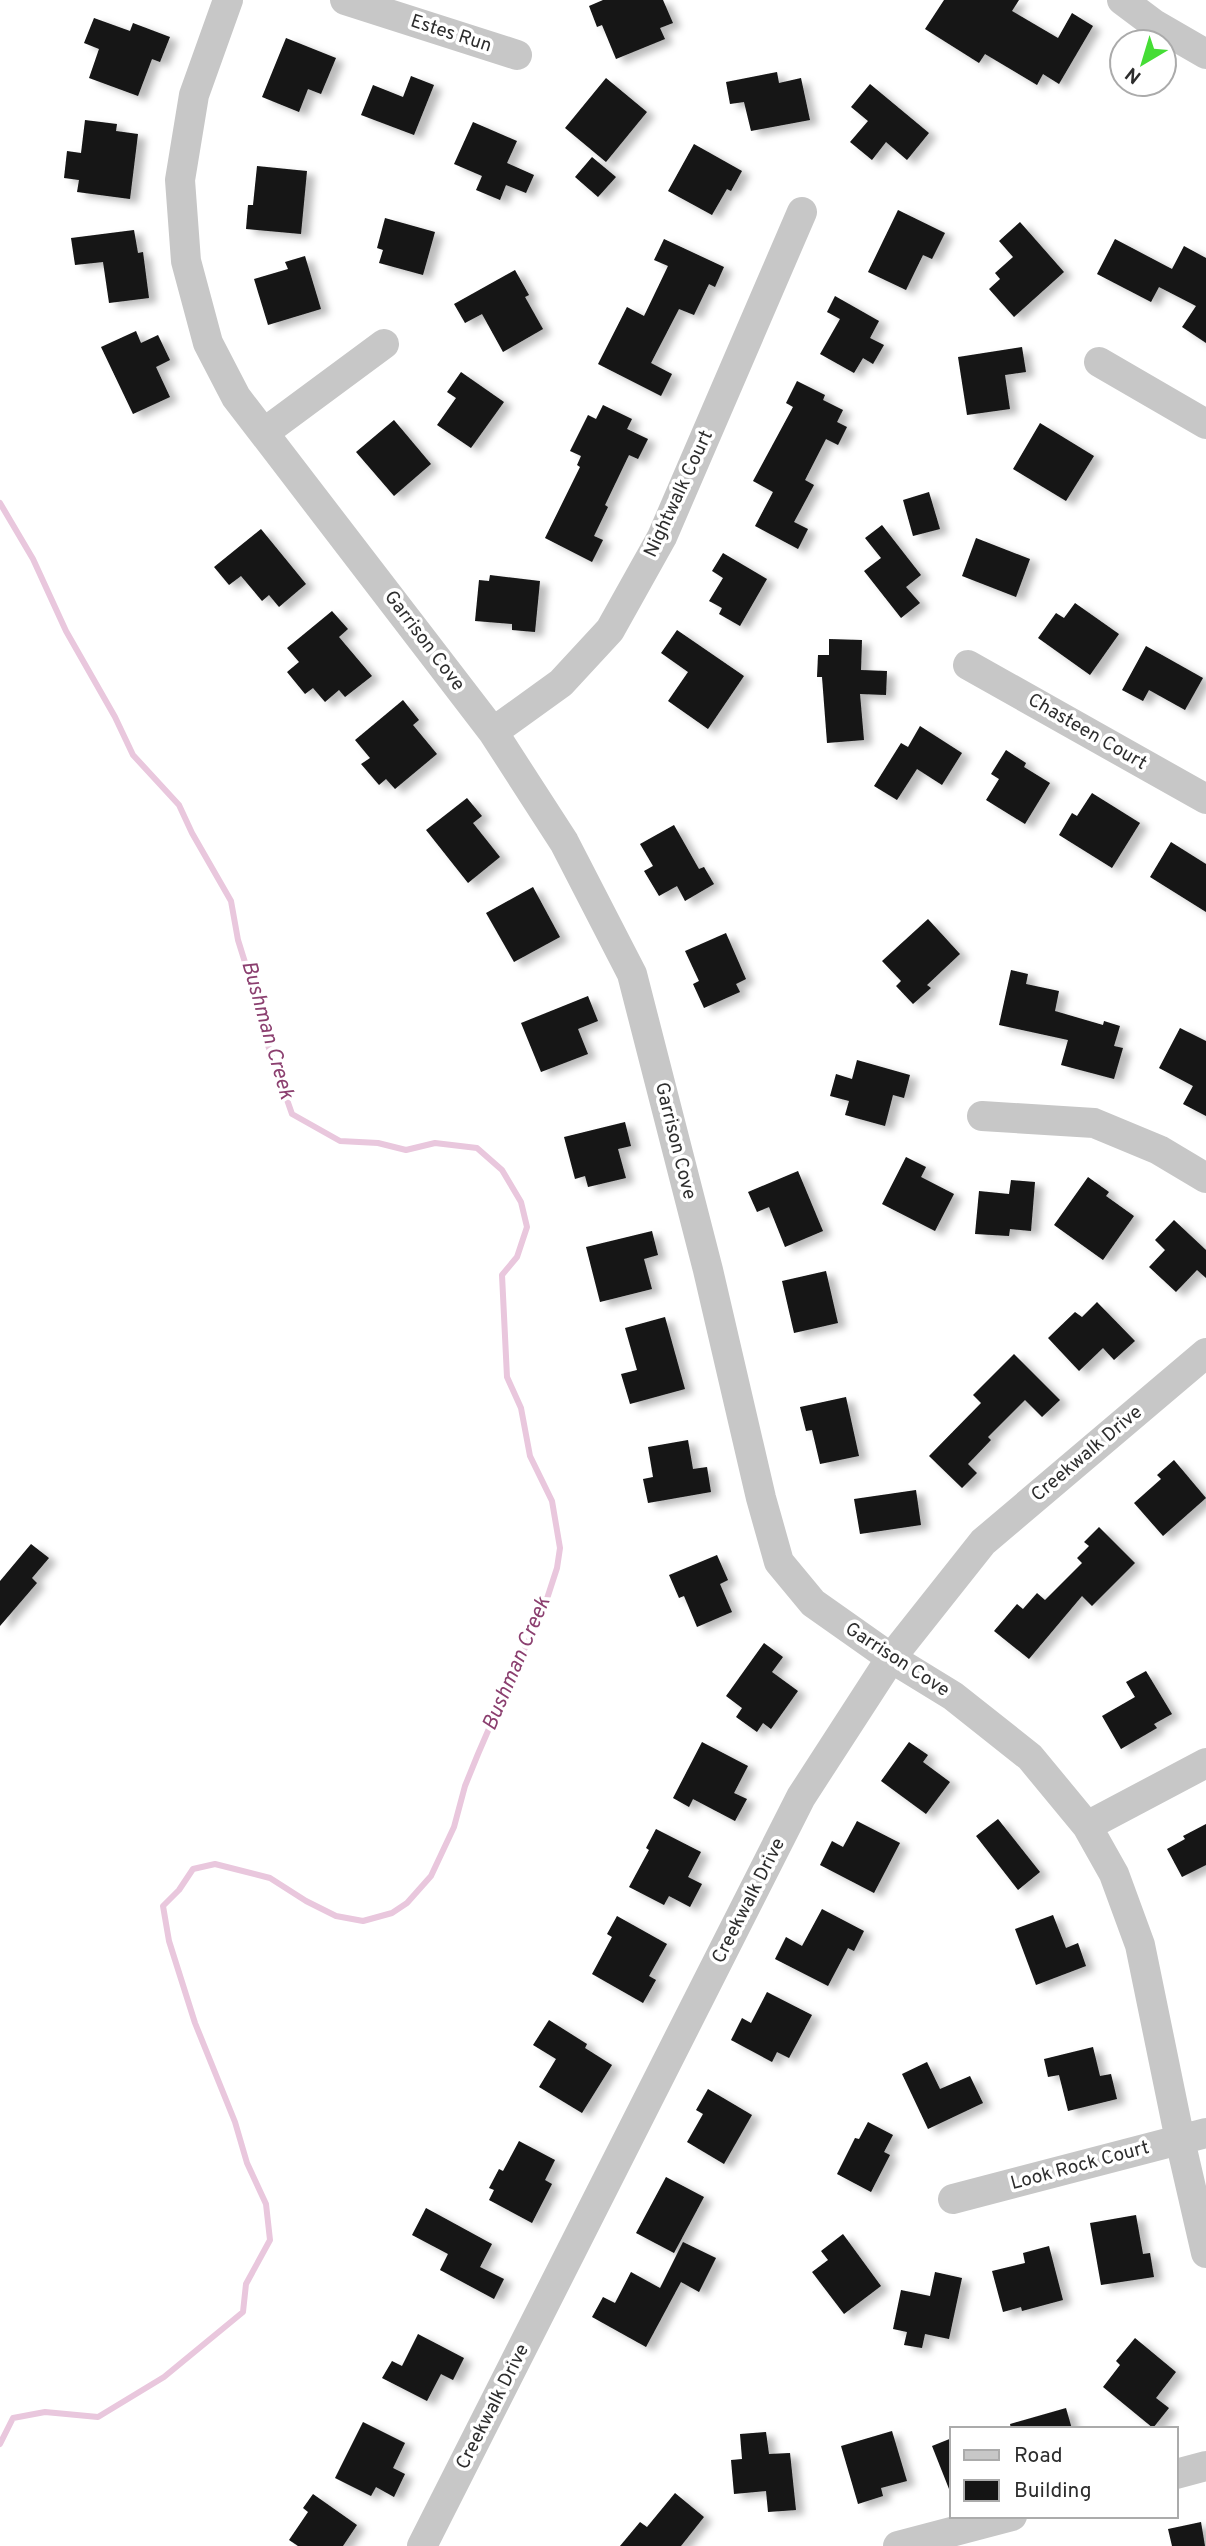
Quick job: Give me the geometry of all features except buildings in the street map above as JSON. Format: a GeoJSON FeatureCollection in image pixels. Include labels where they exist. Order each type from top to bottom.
{"type":"FeatureCollection","features":[{"type":"Feature","properties":{"kind":"street","name":"Garrison Cove"},"geometry":{"type":"LineString","coordinates":[[228,0],[194,95],[180,180],[186,261],[208,343],[236,397],[493,732],[564,842],[632,974],[779,1562],[813,1603],[891,1658],[953,1696],[1030,1757],[1087,1825],[1114,1874],[1140,1945],[1193,2136],[1206,2253]]}},
{"type":"Feature","properties":{"kind":"street","name":"Estes Run"},"geometry":{"type":"LineString","coordinates":[[345,0],[517,55]]}},
{"type":"Feature","properties":{"kind":"street"},"geometry":{"type":"LineString","coordinates":[[1122,0],[1154,24],[1206,54]]}},
{"type":"Feature","properties":{"kind":"street","name":"Nightwalk Court"},"geometry":{"type":"LineString","coordinates":[[493,732],[561,683],[610,630],[662,537],[802,212]]}},
{"type":"Feature","properties":{"kind":"street"},"geometry":{"type":"LineString","coordinates":[[265,432],[384,344]]}},
{"type":"Feature","properties":{"kind":"street"},"geometry":{"type":"LineString","coordinates":[[1099,362],[1206,424]]}},
{"type":"Feature","properties":{"kind":"street","name":"Chasteen Court"},"geometry":{"type":"LineString","coordinates":[[968,665],[1206,800]]}},
{"type":"Feature","properties":{"kind":"street"},"geometry":{"type":"LineString","coordinates":[[982,1116],[1094,1123],[1159,1150],[1206,1178]]}},
{"type":"Feature","properties":{"kind":"street","name":"Creekwalk Drive"},"geometry":{"type":"LineString","coordinates":[[422,2546],[801,1797],[891,1658],[983,1542],[1206,1353]]}},
{"type":"Feature","properties":{"kind":"street"},"geometry":{"type":"LineString","coordinates":[[1087,1825],[1206,1763]]}},
{"type":"Feature","properties":{"kind":"street","name":"Look Rock Court"},"geometry":{"type":"LineString","coordinates":[[953,2199],[1193,2136]]}},
{"type":"Feature","properties":{"kind":"street"},"geometry":{"type":"LineString","coordinates":[[1178,2473],[1206,2466]]}},
{"type":"Feature","properties":{"kind":"street"},"geometry":{"type":"LineString","coordinates":[[898,2546],[1004,2518]]}},
{"type":"Feature","properties":{"kind":"waterway","name":"Bushman Creek"},"geometry":{"type":"LineString","coordinates":[[0,503],[33,559],[66,631],[115,717],[133,755],[179,805],[231,901],[238,940],[259,1007],[264,1034],[292,1114],[340,1141],[378,1143],[406,1150],[435,1143],[477,1148],[502,1170],[521,1202],[527,1227],[517,1257],[502,1275],[507,1377],[521,1408],[530,1456],[552,1501],[560,1548],[557,1568],[542,1614],[478,1754],[465,1786],[454,1827],[431,1876],[407,1903],[392,1913],[363,1921],[336,1916],[270,1878],[215,1864],[193,1869],[179,1890],[163,1906],[169,1941],[195,2023],[235,2122],[247,2163],[266,2204],[270,2240],[246,2284],[243,2312],[164,2377],[98,2417],[45,2412],[13,2418],[0,2444]]}}]}
